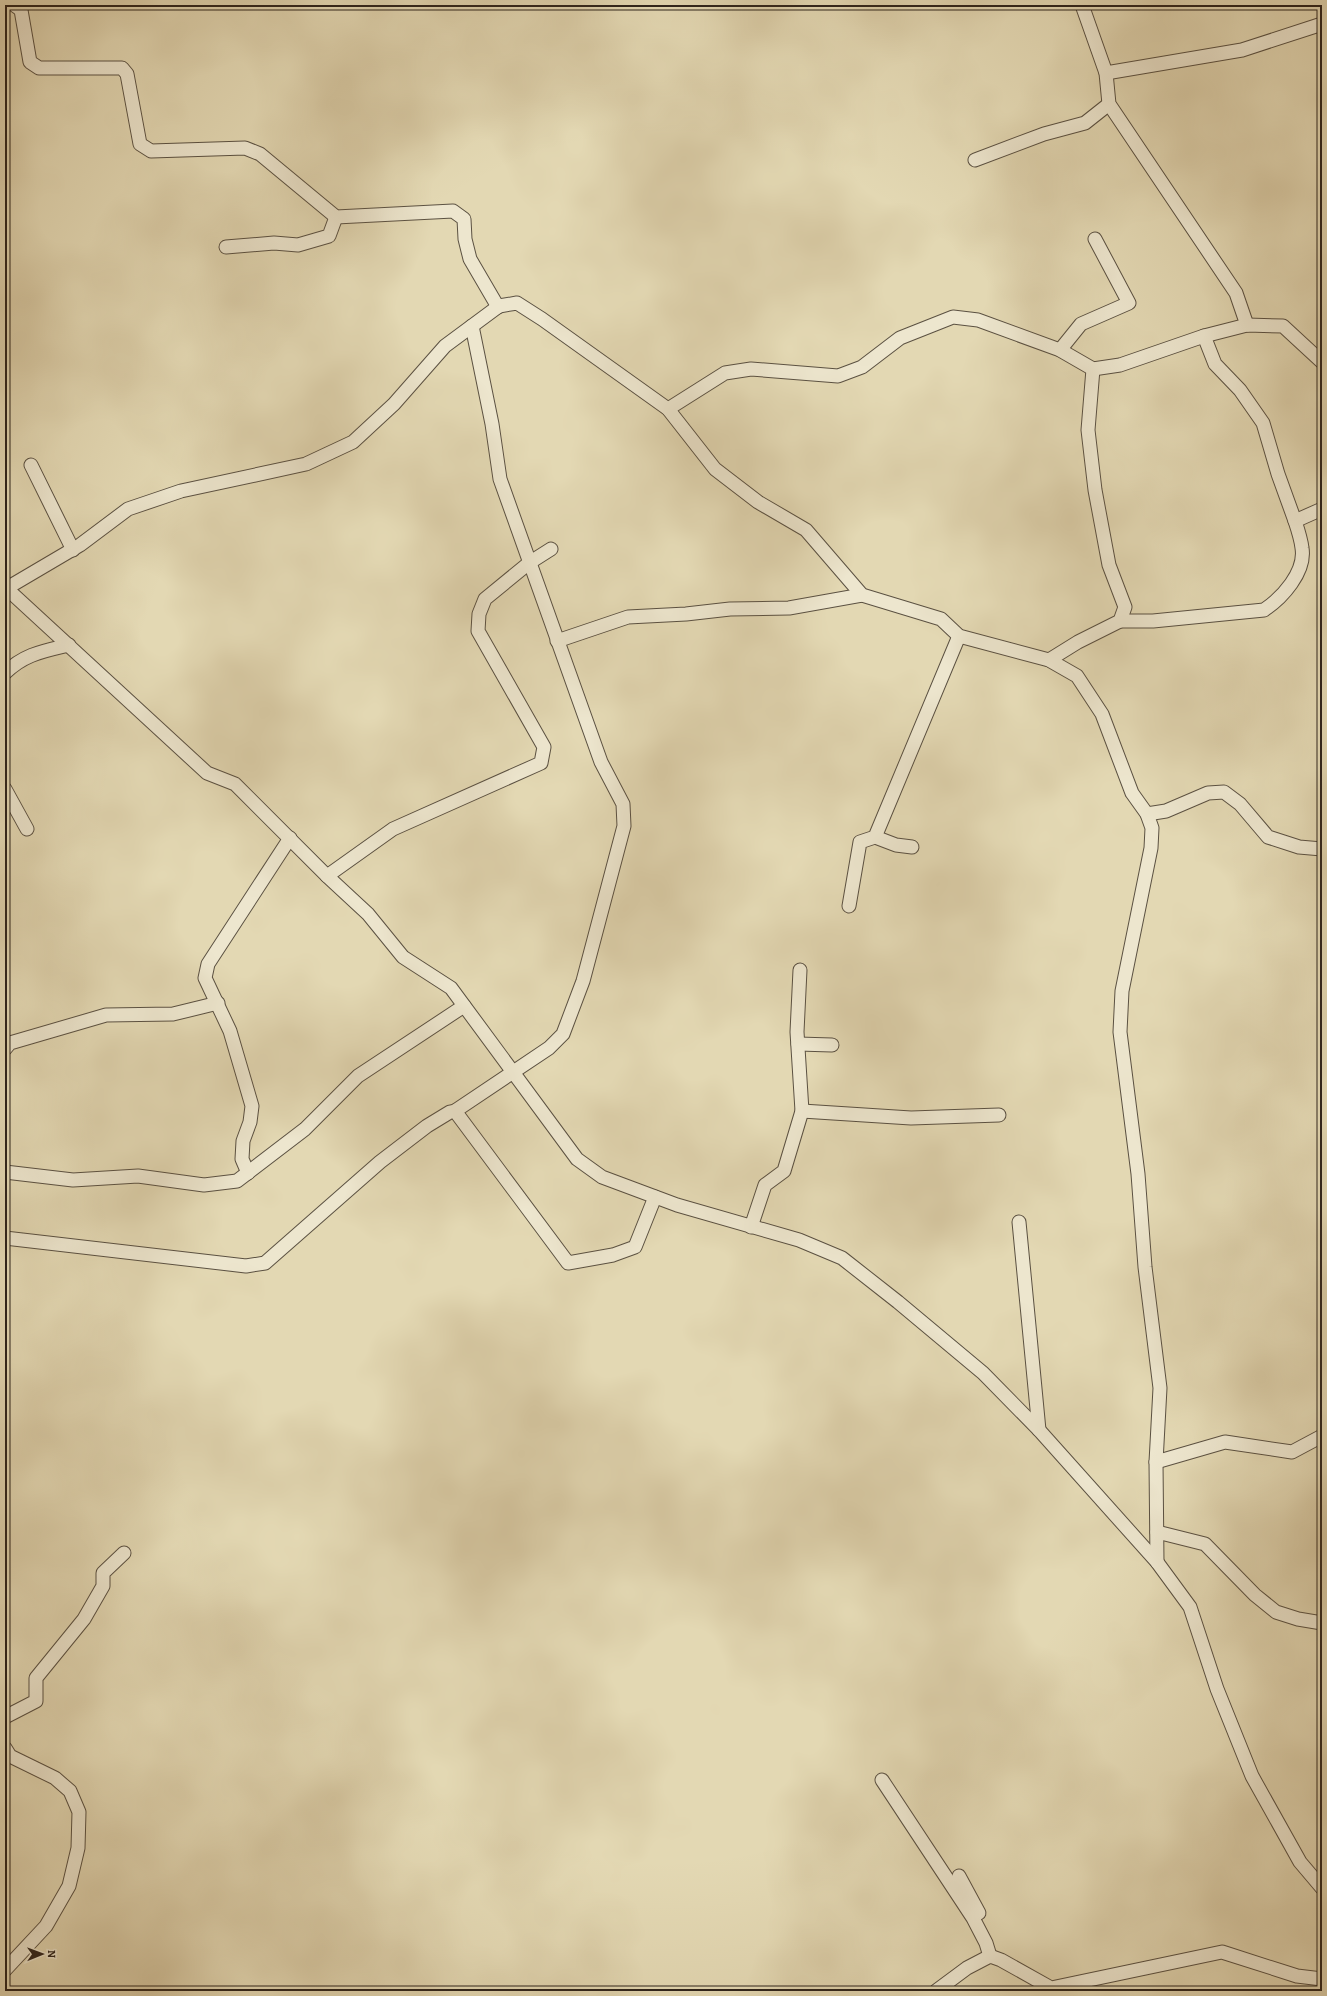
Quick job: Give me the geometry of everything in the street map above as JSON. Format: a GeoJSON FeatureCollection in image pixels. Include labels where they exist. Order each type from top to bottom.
{"type":"FeatureCollection","features":[{"type":"Feature","properties":{"kind":"street"},"geometry":{"type":"LineString","coordinates":[[14,5],[22,10],[30,62],[39,68],[122,68],[127,74],[140,144],[151,151],[245,148],[260,154],[336,217],[453,212],[464,219],[465,239],[470,259],[498,307]]}},
{"type":"Feature","properties":{"kind":"street"},"geometry":{"type":"LineString","coordinates":[[1082,5],[1106,73],[1109,104],[1236,293],[1247,325]]}},
{"type":"Feature","properties":{"kind":"street"},"geometry":{"type":"LineString","coordinates":[[1106,73],[1242,50],[1322,24]]}},
{"type":"Feature","properties":{"kind":"street"},"geometry":{"type":"LineString","coordinates":[[975,160],[1044,134],[1085,124],[1109,104]]}},
{"type":"Feature","properties":{"kind":"street"},"geometry":{"type":"LineString","coordinates":[[226,247],[274,243],[298,245],[329,236],[336,217]]}},
{"type":"Feature","properties":{"kind":"street"},"geometry":{"type":"LineString","coordinates":[[1060,350],[1081,324],[1129,303],[1095,239]]}},
{"type":"Feature","properties":{"kind":"street"},"geometry":{"type":"LineString","coordinates":[[862,595],[806,530],[758,502],[715,469],[668,409],[518,303],[498,307],[445,346],[394,404],[353,442],[306,464],[181,491],[128,509],[73,550],[6,587],[207,773],[235,784],[327,876],[368,914],[403,957],[451,988],[578,1160],[602,1177],[655,1197],[751,1227],[799,1240],[842,1258],[898,1302],[983,1373],[1039,1430],[1157,1562],[1190,1607],[1217,1689],[1252,1776],[1300,1862],[1322,1888]]}},
{"type":"Feature","properties":{"kind":"street"},"geometry":{"type":"LineString","coordinates":[[668,409],[725,373],[751,369],[838,376],[862,367],[900,338],[953,317],[978,320],[1060,350],[1093,369],[1120,365],[1204,336],[1247,325],[1283,326],[1322,362]]}},
{"type":"Feature","properties":{"kind":"street"},"geometry":{"type":"LineString","coordinates":[[5,1238],[246,1266],[265,1264],[380,1162],[427,1126],[455,1111],[512,1071],[549,1048],[563,1034],[582,981],[624,826],[623,804],[601,762],[500,479],[492,424],[472,326]]}},
{"type":"Feature","properties":{"kind":"street"},"geometry":{"type":"LineString","coordinates":[[1049,660],[1078,642],[1120,621],[1153,621],[1264,610],[1276,602],[1290,587],[1299,569],[1303,550],[1263,423],[1240,390],[1215,364],[1204,336]]}},
{"type":"Feature","properties":{"kind":"street"},"geometry":{"type":"LineString","coordinates":[[1093,369],[1088,430],[1095,490],[1109,565],[1124,607],[1120,621]]}},
{"type":"Feature","properties":{"kind":"street"},"geometry":{"type":"LineString","coordinates":[[31,465],[73,550]]}},
{"type":"Feature","properties":{"kind":"street"},"geometry":{"type":"LineString","coordinates":[[1295,521],[1322,509]]}},
{"type":"Feature","properties":{"kind":"street"},"geometry":{"type":"LineString","coordinates":[[327,876],[393,829],[541,763],[544,747],[478,631],[478,614],[485,599],[529,563],[551,549]]}},
{"type":"Feature","properties":{"kind":"street"},"geometry":{"type":"LineString","coordinates":[[557,641],[628,617],[686,614],[730,608],[789,608],[862,595],[941,619],[959,636],[1049,660],[1077,676],[1102,714],[1132,792],[1147,814],[1152,828],[1151,848],[1122,992],[1120,1032],[1138,1174],[1145,1267],[1160,1388],[1156,1462],[1157,1562]]}},
{"type":"Feature","properties":{"kind":"street"},"geometry":{"type":"LineString","coordinates":[[875,837],[959,636]]}},
{"type":"Feature","properties":{"kind":"street"},"geometry":{"type":"LineString","coordinates":[[5,673],[12,666],[33,653],[69,645]]}},
{"type":"Feature","properties":{"kind":"street"},"geometry":{"type":"LineString","coordinates":[[5,789],[27,829]]}},
{"type":"Feature","properties":{"kind":"street"},"geometry":{"type":"LineString","coordinates":[[1147,814],[1166,811],[1208,793],[1224,792],[1240,804],[1268,837],[1299,847],[1322,849]]}},
{"type":"Feature","properties":{"kind":"street"},"geometry":{"type":"LineString","coordinates":[[849,906],[860,842],[875,837],[896,845],[912,847]]}},
{"type":"Feature","properties":{"kind":"street"},"geometry":{"type":"LineString","coordinates":[[248,1173],[242,1159],[243,1141],[250,1122],[252,1106],[230,1031],[205,978],[208,964],[290,838]]}},
{"type":"Feature","properties":{"kind":"street"},"geometry":{"type":"LineString","coordinates":[[751,1227],[766,1185],[784,1171],[802,1111],[798,1044],[800,970]]}},
{"type":"Feature","properties":{"kind":"street"},"geometry":{"type":"LineString","coordinates":[[7,1045],[106,1015],[173,1014],[218,1003]]}},
{"type":"Feature","properties":{"kind":"street"},"geometry":{"type":"LineString","coordinates":[[5,1172],[73,1180],[138,1176],[204,1185],[237,1181],[305,1129],[358,1076],[464,1006]]}},
{"type":"Feature","properties":{"kind":"street"},"geometry":{"type":"LineString","coordinates":[[798,1044],[832,1045]]}},
{"type":"Feature","properties":{"kind":"street"},"geometry":{"type":"LineString","coordinates":[[455,1111],[568,1263],[613,1255],[635,1247],[655,1197]]}},
{"type":"Feature","properties":{"kind":"street"},"geometry":{"type":"LineString","coordinates":[[802,1111],[911,1118],[999,1115]]}},
{"type":"Feature","properties":{"kind":"street"},"geometry":{"type":"LineString","coordinates":[[1019,1222],[1039,1430]]}},
{"type":"Feature","properties":{"kind":"street"},"geometry":{"type":"LineString","coordinates":[[1156,1462],[1225,1442],[1292,1452],[1322,1436]]}},
{"type":"Feature","properties":{"kind":"street"},"geometry":{"type":"LineString","coordinates":[[1157,1532],[1204,1544],[1255,1595],[1276,1612],[1298,1619],[1322,1623]]}},
{"type":"Feature","properties":{"kind":"street"},"geometry":{"type":"LineString","coordinates":[[5,1716],[36,1701],[36,1678],[84,1619],[102,1586],[104,1573],[124,1553]]}},
{"type":"Feature","properties":{"kind":"street"},"geometry":{"type":"LineString","coordinates":[[5,1748],[10,1756],[54,1778],[70,1791],[79,1812],[78,1848],[69,1886],[46,1926],[5,1970]]}},
{"type":"Feature","properties":{"kind":"street"},"geometry":{"type":"LineString","coordinates":[[882,1780],[973,1918],[995,1958],[1051,1989],[1222,1952],[1297,1976],[1322,1979]]}},
{"type":"Feature","properties":{"kind":"street"},"geometry":{"type":"LineString","coordinates":[[958,1876],[985,1924],[995,1958]]}},
{"type":"Feature","properties":{"kind":"street"},"geometry":{"type":"LineString","coordinates":[[936,1991],[967,1968],[995,1958]]}}]}
